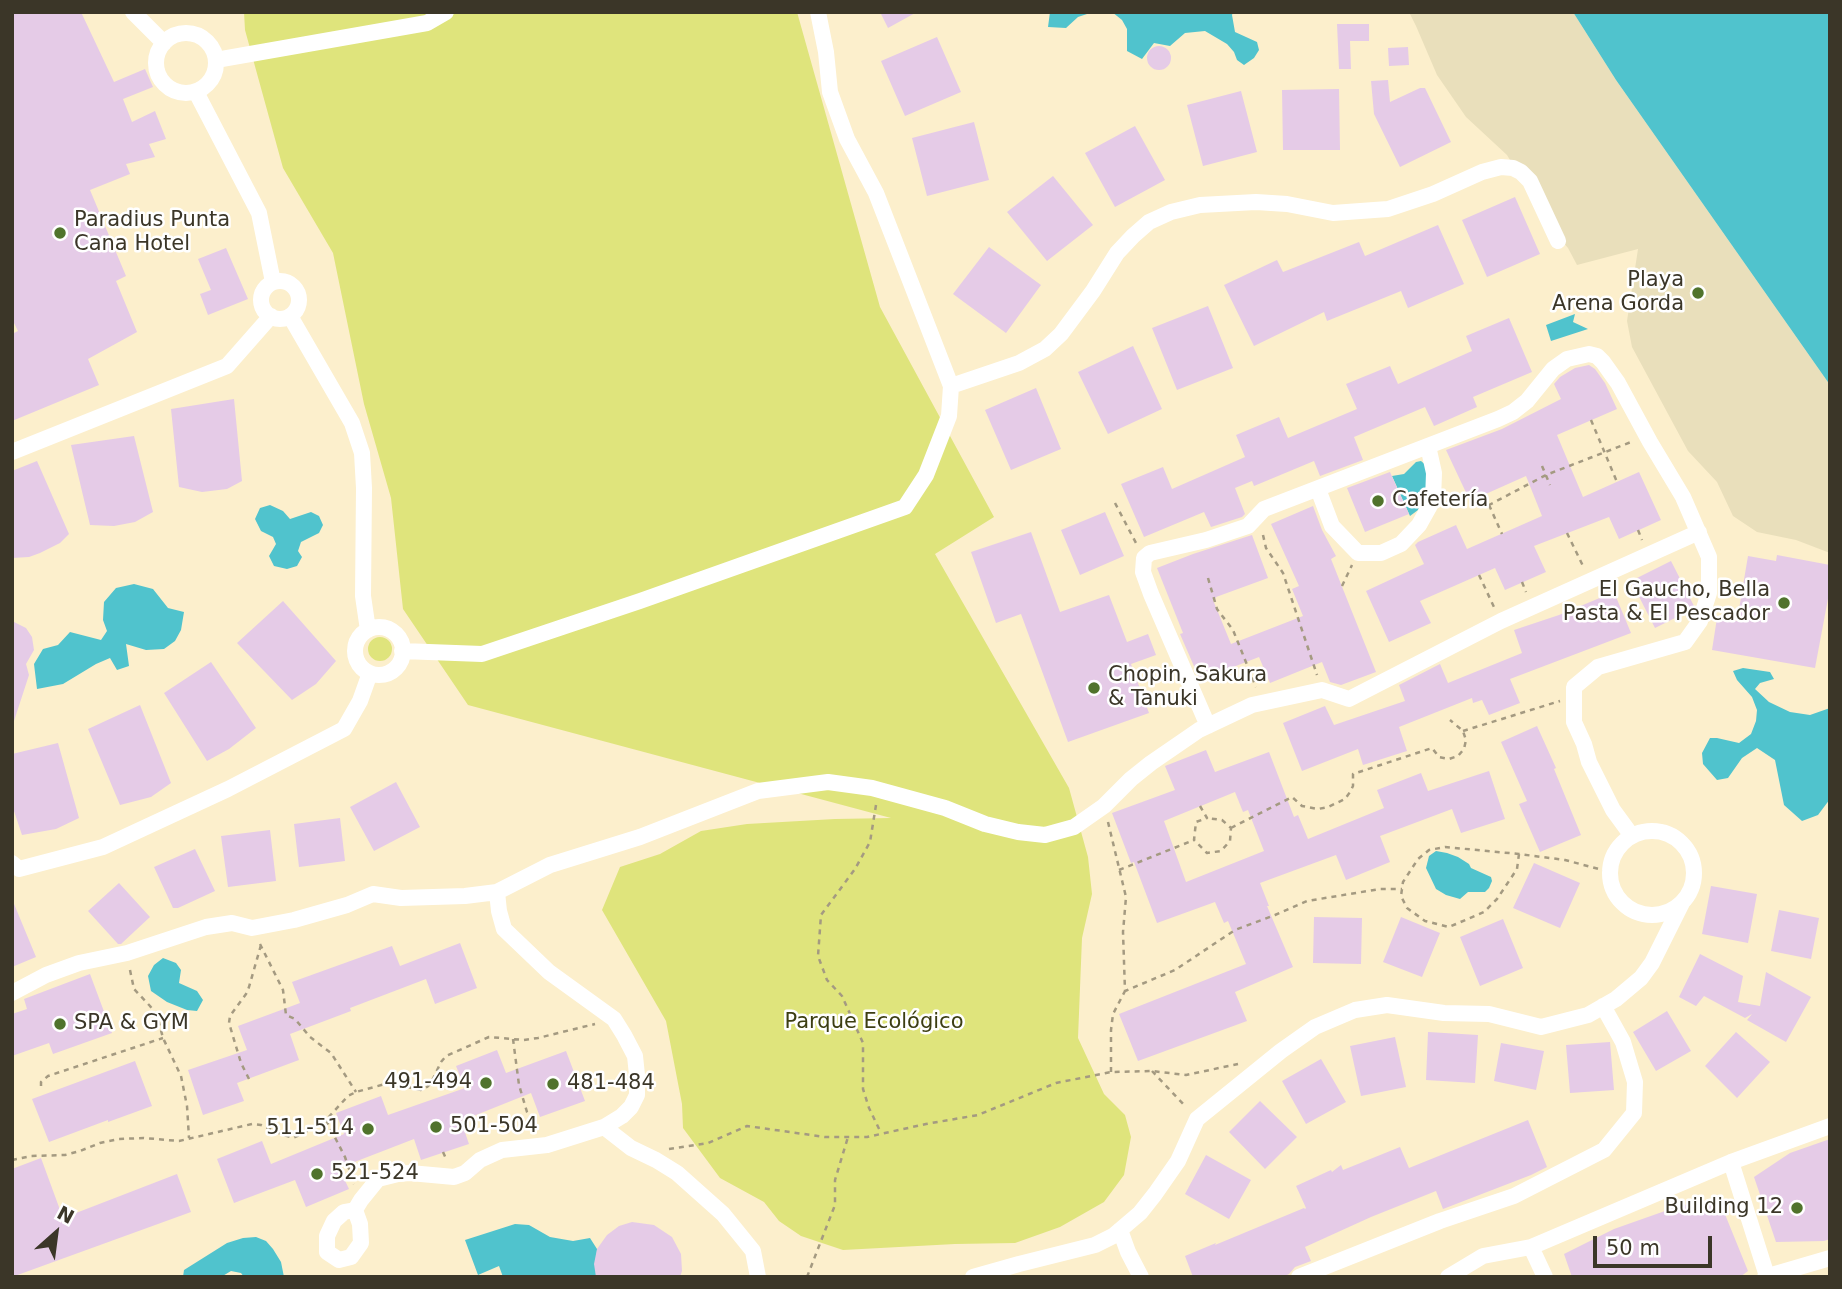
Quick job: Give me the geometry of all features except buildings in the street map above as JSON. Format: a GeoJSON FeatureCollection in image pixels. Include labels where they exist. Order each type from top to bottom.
{"type":"FeatureCollection","features":[{"type":"Feature","properties":{"kind":"lane"},"geometry":{"type":"LineString","coordinates":[[133,12],[164,43]]}},
{"type":"Feature","properties":{"kind":"lane"},"geometry":{"type":"LineString","coordinates":[[216,60],[426,23],[446,12]]}},
{"type":"Feature","properties":{"kind":"lane"},"geometry":{"type":"LineString","coordinates":[[402,651],[482,654],[640,601],[905,507],[926,475],[949,416],[951,386],[876,192],[847,139],[830,92],[818,12]]}},
{"type":"Feature","properties":{"kind":"lane"},"geometry":{"type":"LineString","coordinates":[[181,34],[200,37],[208,43],[216,60],[215,70],[205,87],[186,93],[168,87],[161,79],[156,61],[164,43],[181,34]]}},
{"type":"Feature","properties":{"kind":"lane"},"geometry":{"type":"LineString","coordinates":[[196,92],[259,213],[273,282]]}},
{"type":"Feature","properties":{"kind":"lane"},"geometry":{"type":"LineString","coordinates":[[951,386],[1019,363],[1045,349],[1061,334],[1117,253],[1149,222],[1171,212],[1212,204],[1256,201],[1333,213],[1388,209],[1501,167],[1513,168],[1530,181],[1558,241]]}},
{"type":"Feature","properties":{"kind":"lane"},"geometry":{"type":"LineString","coordinates":[[273,282],[291,284],[298,294],[298,306],[289,316],[271,316],[262,307],[264,289],[273,282]]}},
{"type":"Feature","properties":{"kind":"lane"},"geometry":{"type":"LineString","coordinates":[[12,452],[227,366],[271,316]]}},
{"type":"Feature","properties":{"kind":"lane"},"geometry":{"type":"LineString","coordinates":[[289,316],[352,423],[362,453],[363,596],[368,630]]}},
{"type":"Feature","properties":{"kind":"lane"},"geometry":{"type":"LineString","coordinates":[[1208,726],[1151,594],[1143,572],[1144,558],[1150,553],[1206,540],[1248,526],[1264,509],[1498,419],[1527,401],[1553,369],[1567,359],[1589,354],[1597,356],[1618,383],[1684,498],[1709,556],[1709,593],[1700,621],[1685,642],[1598,667],[1574,687],[1574,722],[1589,762],[1613,810],[1632,836]]}},
{"type":"Feature","properties":{"kind":"lane"},"geometry":{"type":"LineString","coordinates":[[1318,489],[1332,526],[1358,553],[1381,552],[1401,544],[1419,525],[1433,500],[1434,473],[1428,446]]}},
{"type":"Feature","properties":{"kind":"lane"},"geometry":{"type":"LineString","coordinates":[[12,993],[46,975],[79,963],[127,953],[205,927],[232,923],[252,928],[294,920],[347,905],[373,894],[401,898],[497,892],[550,865],[640,837],[758,791],[828,782],[872,788],[945,808],[985,824],[1045,835],[1074,827],[1109,802],[1151,763],[1208,726],[1252,705],[1322,690],[1349,699],[1501,621],[1699,532]]}},
{"type":"Feature","properties":{"kind":"lane"},"geometry":{"type":"LineString","coordinates":[[383,628],[397,636],[402,651],[401,658],[392,670],[378,675],[370,673],[359,664],[355,649],[361,635],[368,630],[383,628]]}},
{"type":"Feature","properties":{"kind":"lane"},"geometry":{"type":"LineString","coordinates":[[12,863],[19,869],[103,847],[228,789],[344,729],[360,701],[370,673]]}},
{"type":"Feature","properties":{"kind":"lane"},"geometry":{"type":"LineString","coordinates":[[972,1277],[1095,1245],[1113,1236],[1140,1213],[1178,1161],[1198,1119],[1315,1027],[1355,1010],[1387,1005],[1444,1013],[1489,1014],[1541,1027],[1588,1015],[1629,990],[1641,978],[1658,952],[1692,887],[1694,869],[1683,844],[1668,834],[1659,831],[1641,832],[1632,836],[1624,841],[1614,855],[1610,872],[1616,895],[1629,908],[1657,915],[1682,903]]}},
{"type":"Feature","properties":{"kind":"lane"},"geometry":{"type":"LineString","coordinates":[[358,1205],[378,1179],[387,1176],[410,1173],[454,1177],[502,1150],[547,1145],[604,1127],[631,1107],[637,1094],[635,1056],[614,1019],[549,972],[504,929],[497,892]]}},
{"type":"Feature","properties":{"kind":"lane"},"geometry":{"type":"LineString","coordinates":[[1299,1277],[1514,1196],[1604,1150],[1634,1113],[1636,1082],[1623,1042],[1603,1006]]}},
{"type":"Feature","properties":{"kind":"lane"},"geometry":{"type":"LineString","coordinates":[[1448,1277],[1483,1256],[1531,1247],[1731,1162],[1830,1126]]}},
{"type":"Feature","properties":{"kind":"lane"},"geometry":{"type":"LineString","coordinates":[[604,1127],[631,1148],[677,1173],[723,1214],[753,1251],[758,1277]]}},
{"type":"Feature","properties":{"kind":"lane"},"geometry":{"type":"LineString","coordinates":[[1731,1162],[1766,1276],[1830,1258]]}},
{"type":"Feature","properties":{"kind":"lane"},"geometry":{"type":"LineString","coordinates":[[1120,1230],[1141,1277]]}},
{"type":"Feature","properties":{"kind":"lane"},"geometry":{"type":"LineString","coordinates":[[1531,1247],[1545,1277]]}},
{"type":"Feature","properties":{"kind":"path"},"geometry":{"type":"LineString","coordinates":[[1591,420],[1617,482]]}},
{"type":"Feature","properties":{"kind":"path"},"geometry":{"type":"LineString","coordinates":[[1489,505],[1546,475],[1647,436]]}},
{"type":"Feature","properties":{"kind":"path"},"geometry":{"type":"LineString","coordinates":[[1542,466],[1550,485]]}},
{"type":"Feature","properties":{"kind":"path"},"geometry":{"type":"LineString","coordinates":[[1485,495],[1502,534]]}},
{"type":"Feature","properties":{"kind":"path"},"geometry":{"type":"LineString","coordinates":[[1115,503],[1144,558]]}},
{"type":"Feature","properties":{"kind":"path"},"geometry":{"type":"LineString","coordinates":[[1248,526],[1261,527],[1266,548],[1283,573],[1322,690]]}},
{"type":"Feature","properties":{"kind":"path"},"geometry":{"type":"LineString","coordinates":[[1567,533],[1590,580]]}},
{"type":"Feature","properties":{"kind":"path"},"geometry":{"type":"LineString","coordinates":[[1342,586],[1358,553]]}},
{"type":"Feature","properties":{"kind":"path"},"geometry":{"type":"LineString","coordinates":[[1479,575],[1501,621]]}},
{"type":"Feature","properties":{"kind":"path"},"geometry":{"type":"LineString","coordinates":[[1208,578],[1217,609],[1233,630],[1263,703]]}},
{"type":"Feature","properties":{"kind":"path"},"geometry":{"type":"LineString","coordinates":[[1463,731],[1574,696]]}},
{"type":"Feature","properties":{"kind":"path"},"geometry":{"type":"LineString","coordinates":[[1231,828],[1292,797],[1302,806],[1318,809],[1328,807],[1345,799],[1353,786],[1353,774],[1432,748],[1439,757],[1449,760],[1458,756],[1464,749],[1466,740],[1463,731],[1450,720]]}},
{"type":"Feature","properties":{"kind":"path"},"geometry":{"type":"LineString","coordinates":[[872,788],[876,801],[870,842],[855,869],[821,915],[818,956],[827,980],[842,996],[863,1043],[863,1089],[881,1133]]}},
{"type":"Feature","properties":{"kind":"path"},"geometry":{"type":"LineString","coordinates":[[1109,802],[1106,814],[1109,832],[1126,897],[1123,932],[1125,991],[1113,1014],[1111,1072]]}},
{"type":"Feature","properties":{"kind":"path"},"geometry":{"type":"LineString","coordinates":[[1200,806],[1207,818]]}},
{"type":"Feature","properties":{"kind":"path"},"geometry":{"type":"LineString","coordinates":[[1194,840],[1196,822],[1207,818],[1222,820],[1231,828]]}},
{"type":"Feature","properties":{"kind":"path"},"geometry":{"type":"LineString","coordinates":[[1194,840],[1207,853],[1222,851],[1230,841],[1231,828]]}},
{"type":"Feature","properties":{"kind":"path"},"geometry":{"type":"LineString","coordinates":[[1119,870],[1194,840]]}},
{"type":"Feature","properties":{"kind":"path"},"geometry":{"type":"LineString","coordinates":[[1519,854],[1517,869],[1497,899],[1484,912],[1449,927],[1424,921],[1407,908],[1401,895],[1403,882],[1418,859],[1429,850],[1445,847],[1519,854],[1565,860],[1610,872]]}},
{"type":"Feature","properties":{"kind":"path"},"geometry":{"type":"LineString","coordinates":[[1125,991],[1175,970],[1235,930],[1307,901],[1380,888],[1402,888]]}},
{"type":"Feature","properties":{"kind":"path"},"geometry":{"type":"LineString","coordinates":[[252,928],[283,990],[286,1015],[295,1018],[310,1037],[331,1054],[356,1092]]}},
{"type":"Feature","properties":{"kind":"path"},"geometry":{"type":"LineString","coordinates":[[248,1079],[229,1023],[230,1016],[249,987],[261,945]]}},
{"type":"Feature","properties":{"kind":"path"},"geometry":{"type":"LineString","coordinates":[[127,953],[134,989],[156,1015],[163,1038],[181,1076],[186,1098],[189,1139]]}},
{"type":"Feature","properties":{"kind":"path"},"geometry":{"type":"LineString","coordinates":[[12,1160],[31,1156],[65,1155],[119,1139],[145,1138],[179,1142],[253,1124],[293,1138],[326,1120],[348,1096],[356,1092],[385,1084],[421,1090],[431,1083],[446,1056],[489,1037],[538,1038],[614,1019]]}},
{"type":"Feature","properties":{"kind":"path"},"geometry":{"type":"LineString","coordinates":[[41,1086],[43,1079],[48,1076],[163,1038]]}},
{"type":"Feature","properties":{"kind":"path"},"geometry":{"type":"LineString","coordinates":[[513,1039],[519,1085],[527,1112],[547,1145]]}},
{"type":"Feature","properties":{"kind":"path"},"geometry":{"type":"LineString","coordinates":[[656,1160],[665,1150],[708,1143],[747,1126],[825,1138],[867,1137],[978,1115],[1056,1083],[1111,1072],[1152,1071],[1186,1075],[1245,1062]]}},
{"type":"Feature","properties":{"kind":"path"},"geometry":{"type":"LineString","coordinates":[[1152,1071],[1198,1119]]}},
{"type":"Feature","properties":{"kind":"path"},"geometry":{"type":"LineString","coordinates":[[326,1120],[345,1157],[358,1205]]}},
{"type":"Feature","properties":{"kind":"path"},"geometry":{"type":"LineString","coordinates":[[807,1277],[835,1205],[835,1180],[848,1137]]}},
{"type":"Feature","properties":{"kind":"green space","name":"Parque Ecológico"},"geometry":{"type":"Polygon","coordinates":[[[244,12],[797,12],[880,307],[994,517],[935,554],[1069,788],[1088,857],[1092,894],[1082,938],[1078,1038],[1104,1094],[1125,1115],[1131,1137],[1124,1175],[1104,1202],[1060,1227],[1015,1243],[843,1250],[801,1236],[779,1221],[764,1202],[720,1178],[683,1128],[682,1104],[666,1021],[602,910],[620,867],[660,854],[701,831],[747,824],[891,818],[468,705],[403,609],[391,498],[364,404],[333,253],[283,168],[245,30],[244,12]]]}},
{"type":"Feature","properties":{"kind":"green space"},"geometry":{"type":"Polygon","coordinates":[[[380,637],[391,644],[392,649],[385,660],[380,661],[369,654],[368,649],[375,638],[380,637]]]}},
{"type":"Feature","properties":{"kind":"sand","name":"Playa Arena Gorda"},"geometry":{"type":"Polygon","coordinates":[[[1409,12],[1573,12],[1616,80],[1830,385],[1830,553],[1796,540],[1757,532],[1733,516],[1717,482],[1688,451],[1632,347],[1627,321],[1638,249],[1577,265],[1568,248],[1549,226],[1507,155],[1466,117],[1437,75],[1409,12]]]}},
{"type":"Feature","properties":{"kind":"water"},"geometry":{"type":"Polygon","coordinates":[[[1050,12],[1093,12],[1078,17],[1066,28],[1048,27],[1050,12]]]}},
{"type":"Feature","properties":{"kind":"water"},"geometry":{"type":"Polygon","coordinates":[[[1112,12],[1233,12],[1235,32],[1257,42],[1259,50],[1254,58],[1244,65],[1237,60],[1227,44],[1205,31],[1185,33],[1170,46],[1154,43],[1142,59],[1127,51],[1127,29],[1122,20],[1112,12]]]}},
{"type":"Feature","properties":{"kind":"water"},"geometry":{"type":"Polygon","coordinates":[[[1573,12],[1830,12],[1830,385],[1616,80],[1573,12]]]}},
{"type":"Feature","properties":{"kind":"water"},"geometry":{"type":"Polygon","coordinates":[[[1575,314],[1573,322],[1588,329],[1551,341],[1546,325],[1575,314]]]}},
{"type":"Feature","properties":{"kind":"water"},"geometry":{"type":"Polygon","coordinates":[[[1421,461],[1428,467],[1427,486],[1418,510],[1410,516],[1392,476],[1404,474],[1416,462],[1421,461]]]}},
{"type":"Feature","properties":{"kind":"water"},"geometry":{"type":"Polygon","coordinates":[[[270,505],[283,511],[290,519],[311,512],[319,516],[323,525],[319,533],[301,542],[298,551],[302,557],[297,566],[287,569],[274,566],[269,556],[276,544],[273,537],[261,531],[255,519],[260,508],[270,505]]]}},
{"type":"Feature","properties":{"kind":"water"},"geometry":{"type":"Polygon","coordinates":[[[134,584],[153,589],[168,608],[184,612],[181,630],[175,641],[164,649],[146,650],[126,644],[129,666],[117,670],[110,658],[63,684],[37,689],[34,664],[43,649],[58,645],[70,632],[101,640],[107,631],[103,620],[104,602],[116,588],[134,584]]]}},
{"type":"Feature","properties":{"kind":"water"},"geometry":{"type":"Polygon","coordinates":[[[1743,668],[1770,672],[1774,679],[1760,683],[1755,689],[1769,702],[1790,712],[1810,715],[1830,708],[1830,799],[1818,815],[1802,821],[1784,805],[1775,760],[1757,748],[1742,758],[1728,778],[1717,780],[1703,764],[1702,753],[1710,738],[1739,743],[1751,734],[1757,710],[1752,697],[1733,671],[1743,668]]]}},
{"type":"Feature","properties":{"kind":"water"},"geometry":{"type":"Polygon","coordinates":[[[1436,851],[1458,857],[1471,868],[1491,877],[1489,888],[1485,892],[1468,892],[1460,899],[1436,889],[1426,868],[1429,856],[1436,851]]]}},
{"type":"Feature","properties":{"kind":"water"},"geometry":{"type":"Polygon","coordinates":[[[163,958],[176,963],[181,970],[179,983],[197,991],[203,1000],[197,1011],[167,1002],[151,991],[148,976],[154,965],[163,958]]]}},
{"type":"Feature","properties":{"kind":"water"},"geometry":{"type":"Polygon","coordinates":[[[515,1224],[529,1225],[550,1237],[573,1241],[590,1238],[597,1249],[596,1277],[503,1277],[499,1266],[478,1275],[465,1240],[515,1224]]]}},
{"type":"Feature","properties":{"kind":"water"},"geometry":{"type":"Polygon","coordinates":[[[256,1237],[266,1241],[273,1249],[281,1262],[284,1277],[244,1277],[241,1273],[231,1271],[221,1277],[183,1277],[184,1270],[227,1243],[256,1237]]]}},
{"type":"Feature","properties":{"kind":"place","name":"Paradius Punta Cana Hotel"},"geometry":{"type":"Point","coordinates":[60,233]}},
{"type":"Feature","properties":{"kind":"place","name":"Playa Arena Gorda"},"geometry":{"type":"Point","coordinates":[1698,293]}},
{"type":"Feature","properties":{"kind":"place","name":"Cafetería"},"geometry":{"type":"Point","coordinates":[1378,501]}},
{"type":"Feature","properties":{"kind":"place","name":"El Gaucho, Bella Pasta & El Pescador"},"geometry":{"type":"Point","coordinates":[1784,603]}},
{"type":"Feature","properties":{"kind":"place","name":"Chopin, Sakura & Tanuki"},"geometry":{"type":"Point","coordinates":[1094,688]}},
{"type":"Feature","properties":{"kind":"place","name":"SPA & GYM"},"geometry":{"type":"Point","coordinates":[60,1024]}},
{"type":"Feature","properties":{"kind":"place","name":"491-494"},"geometry":{"type":"Point","coordinates":[486,1083]}},
{"type":"Feature","properties":{"kind":"place","name":"481-484"},"geometry":{"type":"Point","coordinates":[553,1084]}},
{"type":"Feature","properties":{"kind":"place","name":"501-504"},"geometry":{"type":"Point","coordinates":[436,1127]}},
{"type":"Feature","properties":{"kind":"place","name":"511-514"},"geometry":{"type":"Point","coordinates":[368,1129]}},
{"type":"Feature","properties":{"kind":"place","name":"521-524"},"geometry":{"type":"Point","coordinates":[317,1174]}},
{"type":"Feature","properties":{"kind":"place","name":"Building 12"},"geometry":{"type":"Point","coordinates":[1797,1208]}}]}
